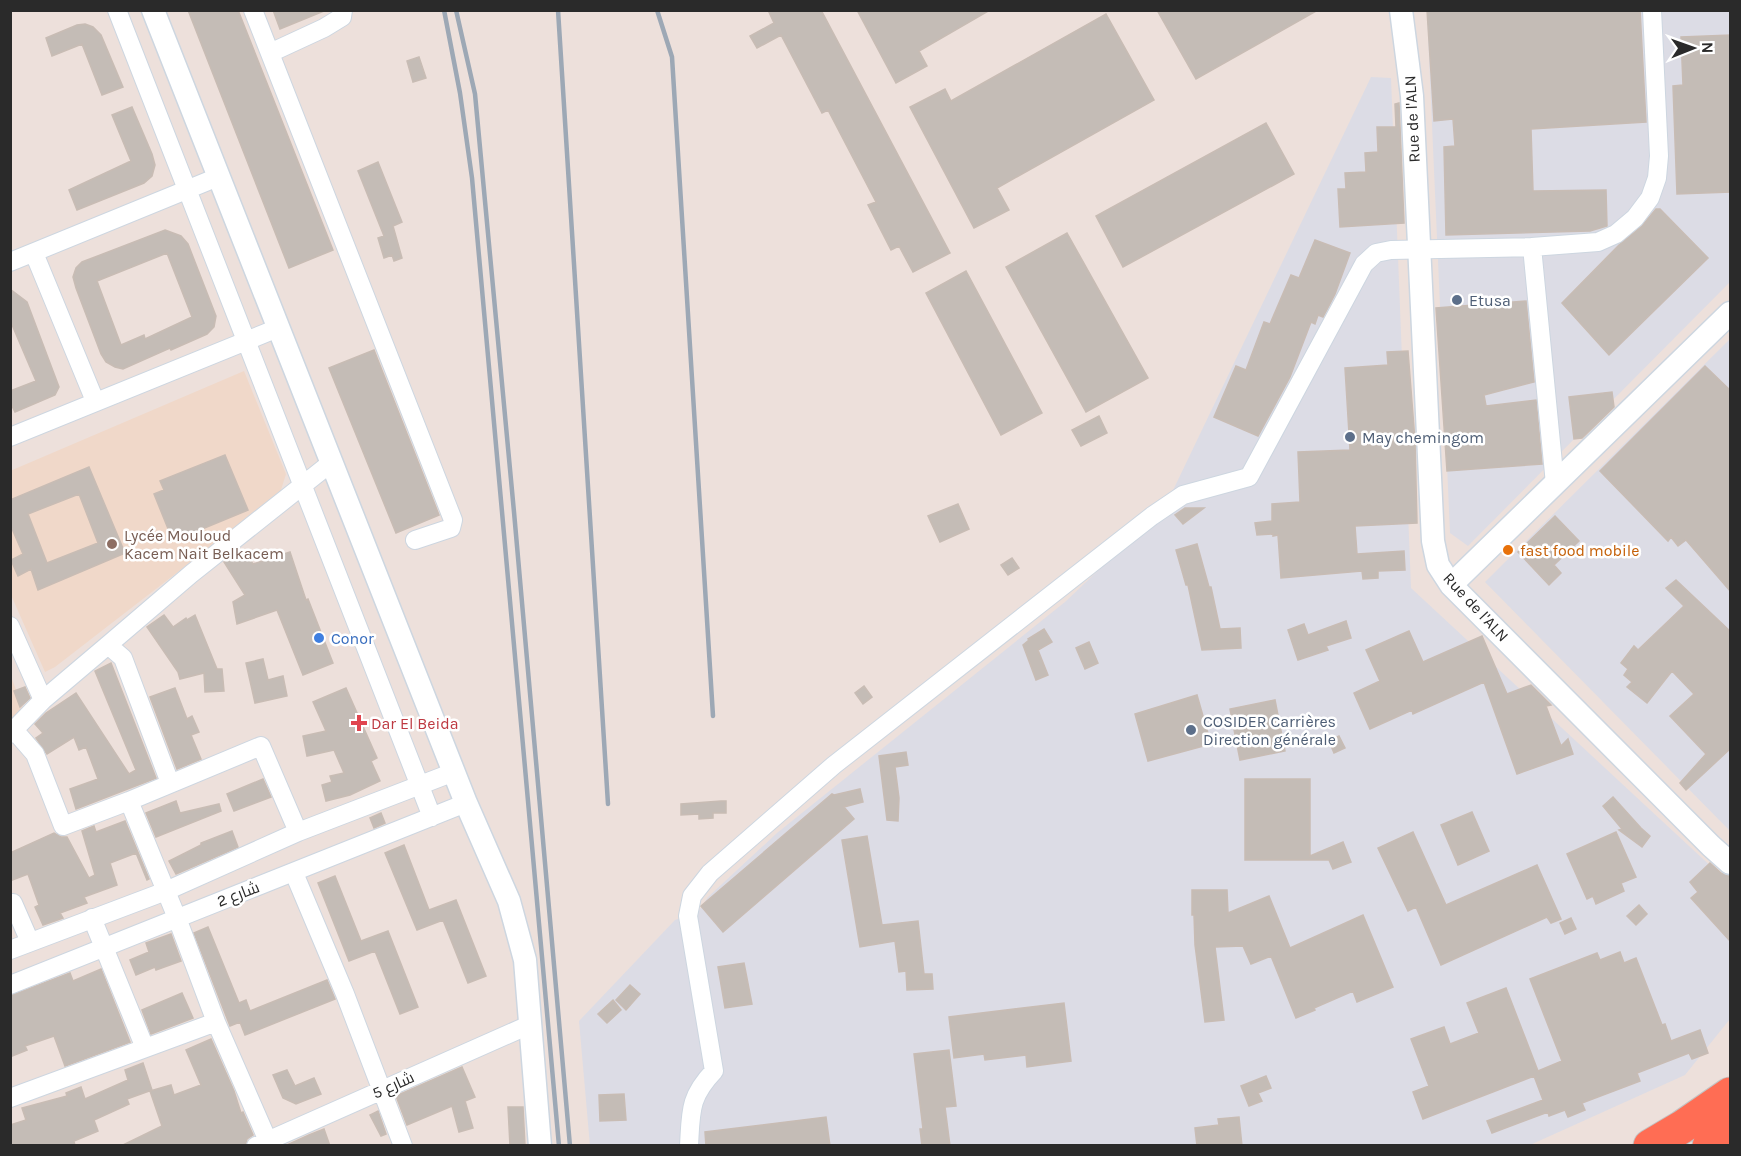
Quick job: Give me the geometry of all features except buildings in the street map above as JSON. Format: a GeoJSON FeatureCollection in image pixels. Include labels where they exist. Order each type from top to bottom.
{"type":"FeatureCollection","features":[{"type":"Feature","properties":{"kind":"highway"},"geometry":{"type":"LineString","coordinates":[[1650,1146],[1731,1094]]}},
{"type":"Feature","properties":{"kind":"highway"},"geometry":{"type":"LineString","coordinates":[[1709,1146],[1731,1131]]}},
{"type":"Feature","properties":{"kind":"street"},"geometry":{"type":"LineString","coordinates":[[117,10],[432,817]]}},
{"type":"Feature","properties":{"kind":"street"},"geometry":{"type":"LineString","coordinates":[[153,10],[466,803],[509,901],[525,960],[540,1146]]}},
{"type":"Feature","properties":{"kind":"street"},"geometry":{"type":"LineString","coordinates":[[253,10],[453,520],[451,528],[415,540]]}},
{"type":"Feature","properties":{"kind":"street"},"geometry":{"type":"LineString","coordinates":[[270,53],[324,28],[342,17],[343,10]]}},
{"type":"Feature","properties":{"kind":"street","name":"Rue de l'ALN"},"geometry":{"type":"LineString","coordinates":[[1401,10],[1412,96],[1432,541],[1438,565],[1450,585],[1711,846],[1731,863]]}},
{"type":"Feature","properties":{"kind":"street"},"geometry":{"type":"LineString","coordinates":[[689,1146],[691,1112],[696,1093],[714,1071],[688,915],[692,896],[710,873],[834,765],[1152,516],[1183,495],[1249,477],[1364,264],[1376,254],[1391,250],[1532,248],[1598,242],[1616,234],[1635,218],[1650,198],[1657,178],[1659,156],[1652,10]]}},
{"type":"Feature","properties":{"kind":"street"},"geometry":{"type":"LineString","coordinates":[[10,262],[218,177]]}},
{"type":"Feature","properties":{"kind":"street"},"geometry":{"type":"LineString","coordinates":[[1532,248],[1555,484]]}},
{"type":"Feature","properties":{"kind":"street"},"geometry":{"type":"LineString","coordinates":[[34,253],[95,401]]}},
{"type":"Feature","properties":{"kind":"street"},"geometry":{"type":"LineString","coordinates":[[1450,585],[1731,313]]}},
{"type":"Feature","properties":{"kind":"street"},"geometry":{"type":"LineString","coordinates":[[10,437],[278,328]]}},
{"type":"Feature","properties":{"kind":"street"},"geometry":{"type":"LineString","coordinates":[[298,832],[261,746],[63,826],[34,754],[13,732],[43,700],[191,574],[332,462]]}},
{"type":"Feature","properties":{"kind":"street"},"geometry":{"type":"LineString","coordinates":[[10,626],[43,700]]}},
{"type":"Feature","properties":{"kind":"street"},"geometry":{"type":"LineString","coordinates":[[108,645],[123,658],[170,783]]}},
{"type":"Feature","properties":{"kind":"street","name":"شارع 2"},"geometry":{"type":"LineString","coordinates":[[10,950],[166,891],[298,832],[454,772]]}},
{"type":"Feature","properties":{"kind":"street"},"geometry":{"type":"LineString","coordinates":[[129,801],[177,918],[262,1143]]}},
{"type":"Feature","properties":{"kind":"street","name":"شارع 2"},"geometry":{"type":"LineString","coordinates":[[10,985],[466,803]]}},
{"type":"Feature","properties":{"kind":"street"},"geometry":{"type":"LineString","coordinates":[[294,873],[345,994],[403,1146]]}},
{"type":"Feature","properties":{"kind":"street"},"geometry":{"type":"LineString","coordinates":[[13,903],[30,942]]}},
{"type":"Feature","properties":{"kind":"street"},"geometry":{"type":"LineString","coordinates":[[92,918],[145,1047]]}},
{"type":"Feature","properties":{"kind":"street"},"geometry":{"type":"LineString","coordinates":[[10,1098],[216,1022]]}},
{"type":"Feature","properties":{"kind":"street","name":"شارع 5"},"geometry":{"type":"LineString","coordinates":[[262,1143],[529,1025]]}},
{"type":"Feature","properties":{"kind":"shaded area"},"geometry":{"type":"Polygon","coordinates":[[[1427,11],[1730,11],[1730,282],[1468,546],[1450,533],[1427,11]]]}},
{"type":"Feature","properties":{"kind":"shaded area"},"geometry":{"type":"Polygon","coordinates":[[[1371,77],[1391,78],[1411,588],[1730,884],[1730,1019],[1685,1075],[1530,1145],[590,1146],[579,1021],[675,920],[698,912],[708,897],[777,833],[1065,602],[1165,507],[1371,77]]]}},
{"type":"Feature","properties":{"kind":"shaded area"},"geometry":{"type":"Polygon","coordinates":[[[1730,339],[1730,831],[1485,582],[1730,339]]]}},
{"type":"Feature","properties":{"kind":"shaded area","name":"Lycée Mouloud Kacem Nait Belkacem"},"geometry":{"type":"Polygon","coordinates":[[[244,371],[286,474],[280,493],[55,667],[45,672],[11,595],[10,471],[244,371]]]}},
{"type":"Feature","properties":{"kind":"shaded area"},"geometry":{"type":"Polygon","coordinates":[[[10,674],[24,710],[10,721],[10,674]]]}},
{"type":"Feature","properties":{"kind":"railway"},"geometry":{"type":"LineString","coordinates":[[444,10],[460,93],[472,178],[559,1146]]}},
{"type":"Feature","properties":{"kind":"railway"},"geometry":{"type":"LineString","coordinates":[[456,10],[475,94],[570,1146]]}},
{"type":"Feature","properties":{"kind":"railway"},"geometry":{"type":"LineString","coordinates":[[558,10],[608,804]]}},
{"type":"Feature","properties":{"kind":"railway"},"geometry":{"type":"LineString","coordinates":[[657,10],[672,57],[713,716]]}},
{"type":"Feature","properties":{"kind":"place","name":"Etusa"},"geometry":{"type":"Point","coordinates":[1457,300]}},
{"type":"Feature","properties":{"kind":"place","name":"May chemingom"},"geometry":{"type":"Point","coordinates":[1350,437]}},
{"type":"Feature","properties":{"kind":"place","name":"Lycée Mouloud Kacem Nait Belkacem"},"geometry":{"type":"Point","coordinates":[112,544]}},
{"type":"Feature","properties":{"kind":"place","name":"fast food mobile"},"geometry":{"type":"Point","coordinates":[1508,550]}},
{"type":"Feature","properties":{"kind":"place","name":"Conor"},"geometry":{"type":"Point","coordinates":[319,638]}},
{"type":"Feature","properties":{"kind":"place","name":"Dar El Beida"},"geometry":{"type":"Point","coordinates":[359,723]}},
{"type":"Feature","properties":{"kind":"place","name":"COSIDER Carrières Direction générale"},"geometry":{"type":"Point","coordinates":[1191,730]}}]}
